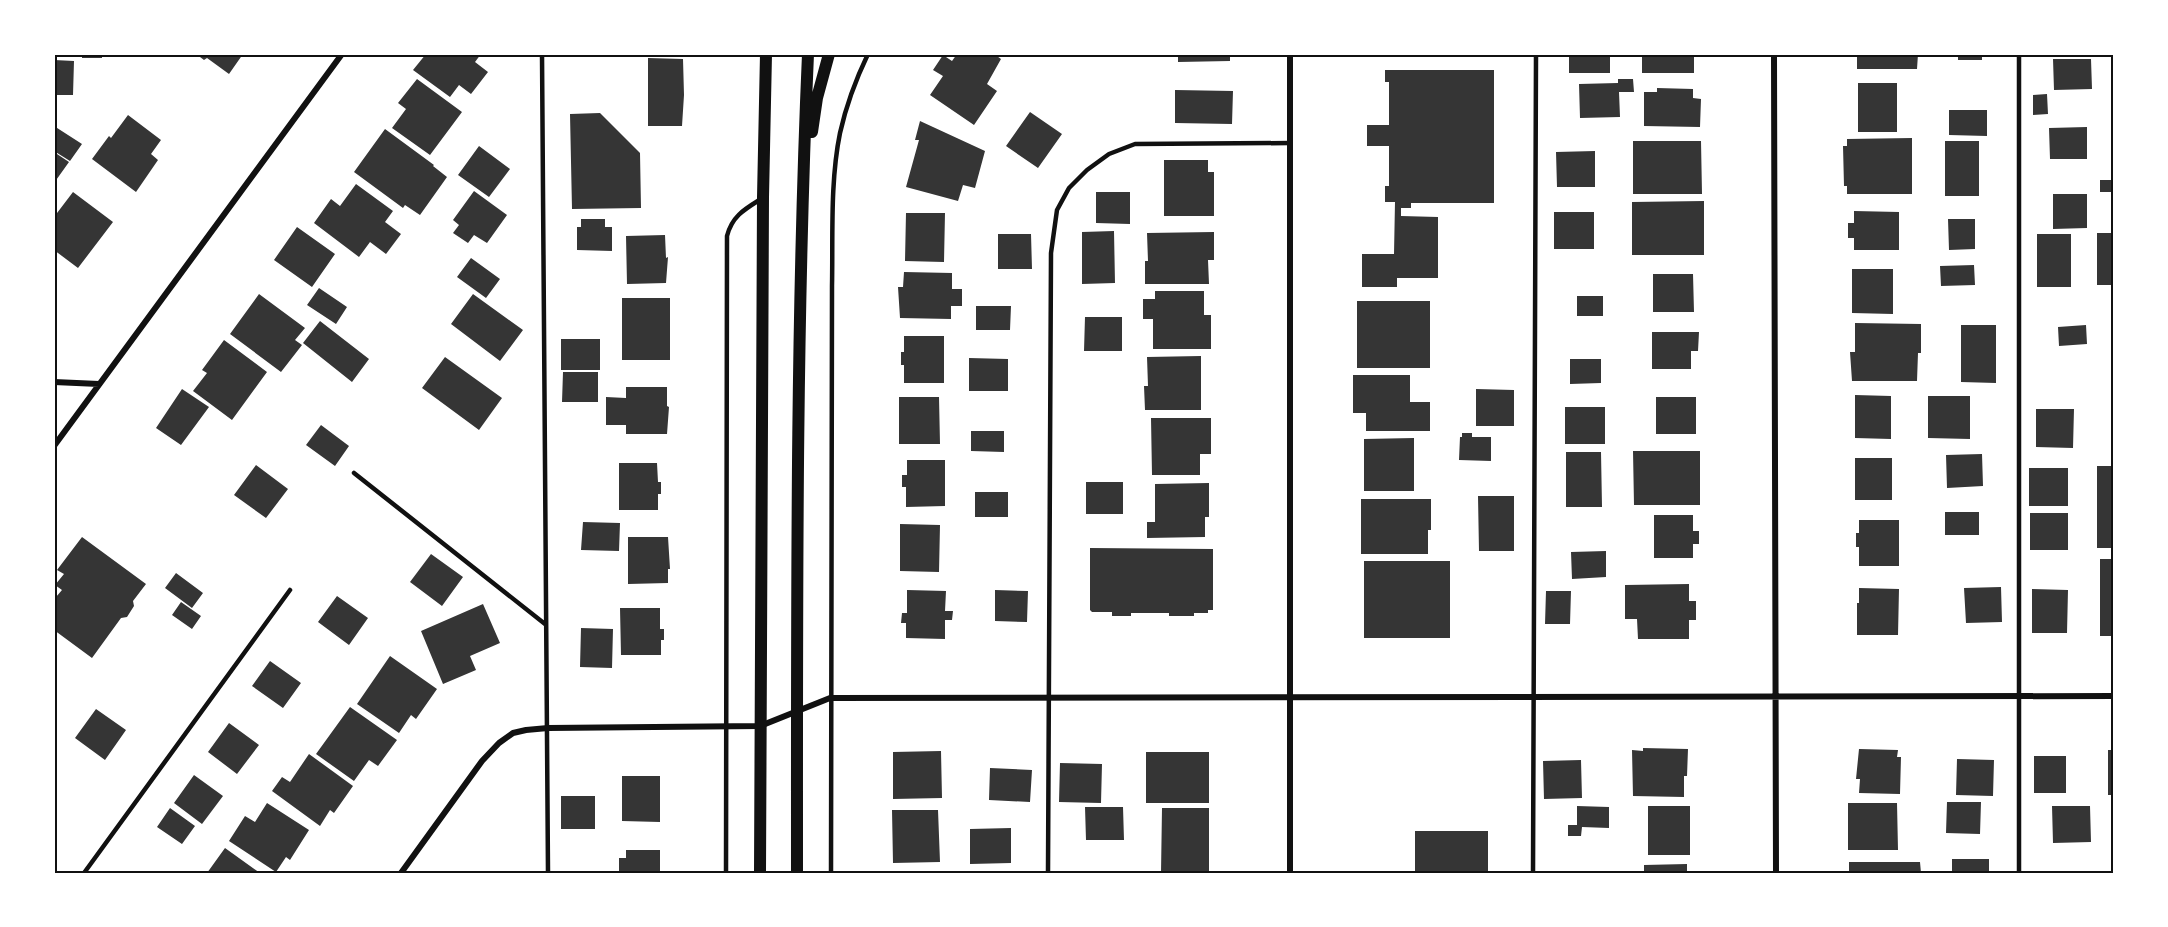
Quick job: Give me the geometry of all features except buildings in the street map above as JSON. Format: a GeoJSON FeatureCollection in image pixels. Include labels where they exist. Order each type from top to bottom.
{"type":"FeatureCollection","features":[{"type":"Feature","properties":{"kind":"main road"},"geometry":{"type":"LineString","coordinates":[[759,873],[766,54]]}},
{"type":"Feature","properties":{"kind":"main road"},"geometry":{"type":"LineString","coordinates":[[797,873],[802,201],[808,54]]}},
{"type":"Feature","properties":{"kind":"main road"},"geometry":{"type":"LineString","coordinates":[[802,201],[817,98],[829,54]]}},
{"type":"Feature","properties":{"kind":"street"},"geometry":{"type":"LineString","coordinates":[[54,446],[342,54]]}},
{"type":"Feature","properties":{"kind":"street"},"geometry":{"type":"LineString","coordinates":[[1290,54],[1290,873]]}},
{"type":"Feature","properties":{"kind":"street"},"geometry":{"type":"LineString","coordinates":[[1774,54],[1776,873]]}},
{"type":"Feature","properties":{"kind":"street"},"geometry":{"type":"LineString","coordinates":[[54,382],[99,384]]}},
{"type":"Feature","properties":{"kind":"street"},"geometry":{"type":"LineString","coordinates":[[401,873],[482,761],[499,743],[513,734],[548,728],[760,726],[830,698],[2114,696]]}},
{"type":"Feature","properties":{"kind":"lane"},"geometry":{"type":"LineString","coordinates":[[542,54],[548,873]]}},
{"type":"Feature","properties":{"kind":"lane"},"geometry":{"type":"LineString","coordinates":[[831,873],[834,195],[840,134],[849,102],[868,54]]}},
{"type":"Feature","properties":{"kind":"lane"},"geometry":{"type":"LineString","coordinates":[[1533,873],[1536,54]]}},
{"type":"Feature","properties":{"kind":"lane"},"geometry":{"type":"LineString","coordinates":[[2019,54],[2019,873]]}},
{"type":"Feature","properties":{"kind":"lane"},"geometry":{"type":"LineString","coordinates":[[1048,873],[1051,253],[1057,210],[1069,188],[1087,170],[1108,154],[1135,144],[1290,143]]}},
{"type":"Feature","properties":{"kind":"lane"},"geometry":{"type":"LineString","coordinates":[[726,873],[728,236],[730,224],[739,213],[763,198]]}},
{"type":"Feature","properties":{"kind":"lane"},"geometry":{"type":"LineString","coordinates":[[354,473],[545,624]]}},
{"type":"Feature","properties":{"kind":"lane"},"geometry":{"type":"LineString","coordinates":[[84,873],[290,590]]}}]}
